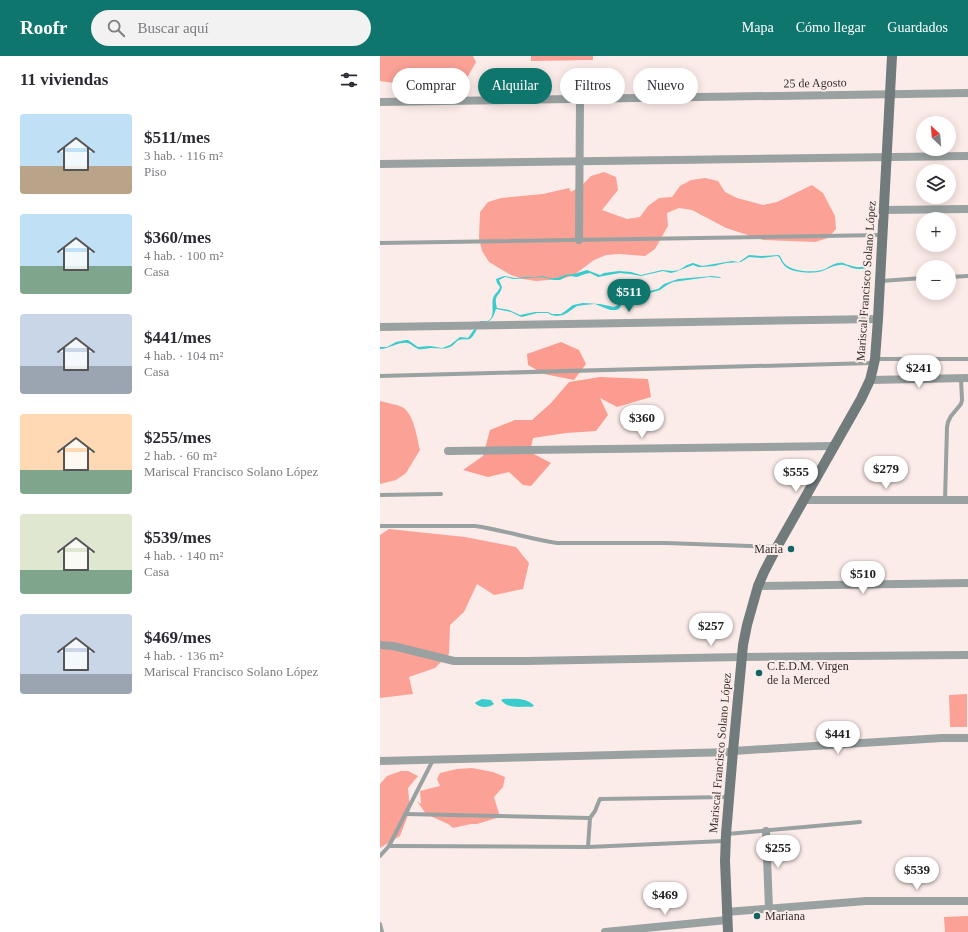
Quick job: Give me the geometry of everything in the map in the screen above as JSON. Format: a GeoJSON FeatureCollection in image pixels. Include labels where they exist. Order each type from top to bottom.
{"type":"FeatureCollection","features":[{"type":"Feature","properties":{"kind":"main road","name":"Mariscal Francisco Solano López"},"geometry":{"type":"LineString","coordinates":[[728,932],[726,838],[742,657],[747,625],[758,586],[764,572],[861,400],[870,380],[875,361],[892,56]]}},
{"type":"Feature","properties":{"kind":"street","name":"25 de Agosto"},"geometry":{"type":"LineString","coordinates":[[625,98],[968,93]]}},
{"type":"Feature","properties":{"kind":"street","name":"25 de Agosto"},"geometry":{"type":"LineString","coordinates":[[380,102],[560,99]]}},
{"type":"Feature","properties":{"kind":"street"},"geometry":{"type":"LineString","coordinates":[[578,240],[580,104]]}},
{"type":"Feature","properties":{"kind":"street"},"geometry":{"type":"LineString","coordinates":[[380,164],[968,156]]}},
{"type":"Feature","properties":{"kind":"street"},"geometry":{"type":"LineString","coordinates":[[884,210],[968,209]]}},
{"type":"Feature","properties":{"kind":"street"},"geometry":{"type":"LineString","coordinates":[[380,327],[878,319]]}},
{"type":"Feature","properties":{"kind":"street"},"geometry":{"type":"LineString","coordinates":[[870,380],[964,378]]}},
{"type":"Feature","properties":{"kind":"street"},"geometry":{"type":"LineString","coordinates":[[448,451],[835,446]]}},
{"type":"Feature","properties":{"kind":"street"},"geometry":{"type":"LineString","coordinates":[[804,500],[968,500]]}},
{"type":"Feature","properties":{"kind":"street"},"geometry":{"type":"LineString","coordinates":[[758,586],[968,583]]}},
{"type":"Feature","properties":{"kind":"street"},"geometry":{"type":"LineString","coordinates":[[380,645],[393,646],[454,661],[968,655]]}},
{"type":"Feature","properties":{"kind":"street"},"geometry":{"type":"LineString","coordinates":[[380,761],[733,752],[942,738],[968,738]]}},
{"type":"Feature","properties":{"kind":"street"},"geometry":{"type":"LineString","coordinates":[[766,831],[769,909]]}},
{"type":"Feature","properties":{"kind":"street"},"geometry":{"type":"LineString","coordinates":[[605,932],[769,909],[866,901],[968,901]]}},
{"type":"Feature","properties":{"kind":"lane"},"geometry":{"type":"LineString","coordinates":[[380,243],[883,235]]}},
{"type":"Feature","properties":{"kind":"lane"},"geometry":{"type":"LineString","coordinates":[[956,277],[968,276]]}},
{"type":"Feature","properties":{"kind":"lane"},"geometry":{"type":"LineString","coordinates":[[880,281],[916,278]]}},
{"type":"Feature","properties":{"kind":"lane"},"geometry":{"type":"LineString","coordinates":[[380,376],[968,359]]}},
{"type":"Feature","properties":{"kind":"lane"},"geometry":{"type":"LineString","coordinates":[[945,500],[947,427],[951,416],[961,404],[964,378]]}},
{"type":"Feature","properties":{"kind":"lane"},"geometry":{"type":"LineString","coordinates":[[380,495],[441,494]]}},
{"type":"Feature","properties":{"kind":"lane"},"geometry":{"type":"LineString","coordinates":[[380,526],[475,526],[541,541],[557,543],[666,543],[777,547]]}},
{"type":"Feature","properties":{"kind":"lane"},"geometry":{"type":"LineString","coordinates":[[380,856],[389,846],[433,760]]}},
{"type":"Feature","properties":{"kind":"lane"},"geometry":{"type":"LineString","coordinates":[[588,847],[590,818],[595,811],[598,801],[602,798],[729,797]]}},
{"type":"Feature","properties":{"kind":"lane"},"geometry":{"type":"LineString","coordinates":[[405,814],[590,818]]}},
{"type":"Feature","properties":{"kind":"lane"},"geometry":{"type":"LineString","coordinates":[[389,846],[588,847],[726,838],[766,831],[860,822]]}},
{"type":"Feature","properties":{"kind":"lane"},"geometry":{"type":"LineString","coordinates":[[380,924],[382,932]]}},
{"type":"Feature","properties":{"kind":"shaded area"},"geometry":{"type":"Polygon","coordinates":[[[380,56],[473,56],[476,62],[470,73],[470,68],[392,68],[392,83],[380,81],[380,56]]]}},
{"type":"Feature","properties":{"kind":"shaded area"},"geometry":{"type":"Polygon","coordinates":[[[531,56],[593,56],[593,60],[531,61],[531,56]]]}},
{"type":"Feature","properties":{"kind":"shaded area"},"geometry":{"type":"Polygon","coordinates":[[[604,172],[616,177],[618,190],[602,210],[627,219],[640,217],[648,206],[659,198],[672,197],[680,186],[691,180],[705,178],[718,181],[725,192],[737,198],[763,205],[777,202],[812,185],[823,193],[835,216],[836,229],[828,238],[815,242],[763,240],[726,228],[692,210],[679,208],[667,213],[668,226],[655,249],[645,256],[619,254],[606,255],[594,260],[574,275],[562,279],[536,281],[511,275],[489,262],[482,251],[479,238],[480,212],[488,202],[501,198],[543,194],[569,188],[571,192],[582,185],[591,176],[604,172]]]}},
{"type":"Feature","properties":{"kind":"shaded area"},"geometry":{"type":"Polygon","coordinates":[[[561,342],[579,350],[586,364],[574,380],[544,374],[528,365],[527,354],[561,342]]]}},
{"type":"Feature","properties":{"kind":"shaded area"},"geometry":{"type":"Polygon","coordinates":[[[600,377],[648,379],[651,397],[617,407],[600,398],[608,415],[596,431],[566,433],[533,438],[530,452],[551,463],[531,486],[523,485],[509,472],[488,477],[463,470],[483,456],[490,430],[515,420],[532,420],[551,403],[569,382],[600,377]]]}},
{"type":"Feature","properties":{"kind":"shaded area"},"geometry":{"type":"Polygon","coordinates":[[[380,401],[402,407],[406,410],[412,420],[420,450],[406,473],[396,480],[380,484],[380,401]]]}},
{"type":"Feature","properties":{"kind":"shaded area"},"geometry":{"type":"Polygon","coordinates":[[[389,529],[465,537],[516,547],[529,563],[523,589],[494,595],[477,584],[464,612],[450,625],[449,654],[435,668],[409,677],[413,694],[380,698],[380,535],[389,529]]]}},
{"type":"Feature","properties":{"kind":"shaded area"},"geometry":{"type":"Polygon","coordinates":[[[967,694],[967,727],[950,727],[949,695],[967,694]]]}},
{"type":"Feature","properties":{"kind":"shaded area"},"geometry":{"type":"Polygon","coordinates":[[[472,768],[493,772],[505,777],[503,787],[494,797],[500,817],[477,824],[453,828],[448,824],[426,814],[417,801],[421,804],[420,791],[440,786],[437,779],[440,773],[457,769],[472,768]]]}},
{"type":"Feature","properties":{"kind":"shaded area"},"geometry":{"type":"Polygon","coordinates":[[[401,771],[408,771],[418,776],[408,788],[410,810],[400,836],[380,848],[380,784],[387,776],[401,771]]]}},
{"type":"Feature","properties":{"kind":"shaded area"},"geometry":{"type":"Polygon","coordinates":[[[968,916],[968,932],[945,932],[944,917],[968,916]]]}},
{"type":"Feature","properties":{"kind":"water"},"geometry":{"type":"Polygon","coordinates":[[[749,255],[779,255],[786,265],[794,269],[805,271],[821,270],[840,263],[857,267],[870,264],[870,267],[856,269],[842,265],[809,273],[789,269],[777,256],[762,258],[749,257],[741,262],[726,263],[714,266],[698,267],[693,265],[671,273],[663,271],[641,276],[620,273],[598,277],[590,273],[577,277],[567,276],[560,280],[542,277],[514,279],[505,277],[499,280],[502,287],[496,298],[497,308],[509,310],[520,315],[535,312],[548,312],[552,314],[561,314],[573,305],[583,303],[600,304],[614,307],[618,305],[621,300],[629,296],[638,296],[658,289],[664,284],[678,279],[712,276],[721,278],[709,277],[673,282],[660,290],[638,298],[629,298],[619,309],[616,310],[610,310],[595,304],[577,306],[563,315],[557,316],[548,313],[537,313],[522,317],[511,312],[496,309],[490,320],[493,311],[493,298],[500,287],[496,279],[504,276],[515,278],[542,276],[557,278],[587,270],[600,275],[619,271],[641,275],[662,270],[679,270],[693,263],[702,266],[732,261],[739,262],[749,255]]]}},
{"type":"Feature","properties":{"kind":"water"},"geometry":{"type":"Polygon","coordinates":[[[490,320],[479,324],[471,338],[459,340],[452,346],[442,348],[450,345],[460,337],[468,338],[480,321],[490,320]]]}},
{"type":"Feature","properties":{"kind":"water"},"geometry":{"type":"Polygon","coordinates":[[[408,340],[418,347],[430,346],[442,348],[420,349],[406,343],[380,349],[380,347],[387,347],[396,342],[408,340]]]}},
{"type":"Feature","properties":{"kind":"water"},"geometry":{"type":"Polygon","coordinates":[[[482,699],[491,700],[494,704],[484,707],[475,703],[482,699]]]}},
{"type":"Feature","properties":{"kind":"water"},"geometry":{"type":"Polygon","coordinates":[[[501,700],[524,700],[528,701],[534,706],[515,707],[504,703],[501,700]]]}},
{"type":"Feature","properties":{"kind":"place","name":"Maria"},"geometry":{"type":"Point","coordinates":[791,549]}},
{"type":"Feature","properties":{"kind":"place","name":"C.E.D.M. Virgen de la Merced"},"geometry":{"type":"Point","coordinates":[759,673]}},
{"type":"Feature","properties":{"kind":"place","name":"Mariana"},"geometry":{"type":"Point","coordinates":[757,916]}}]}
